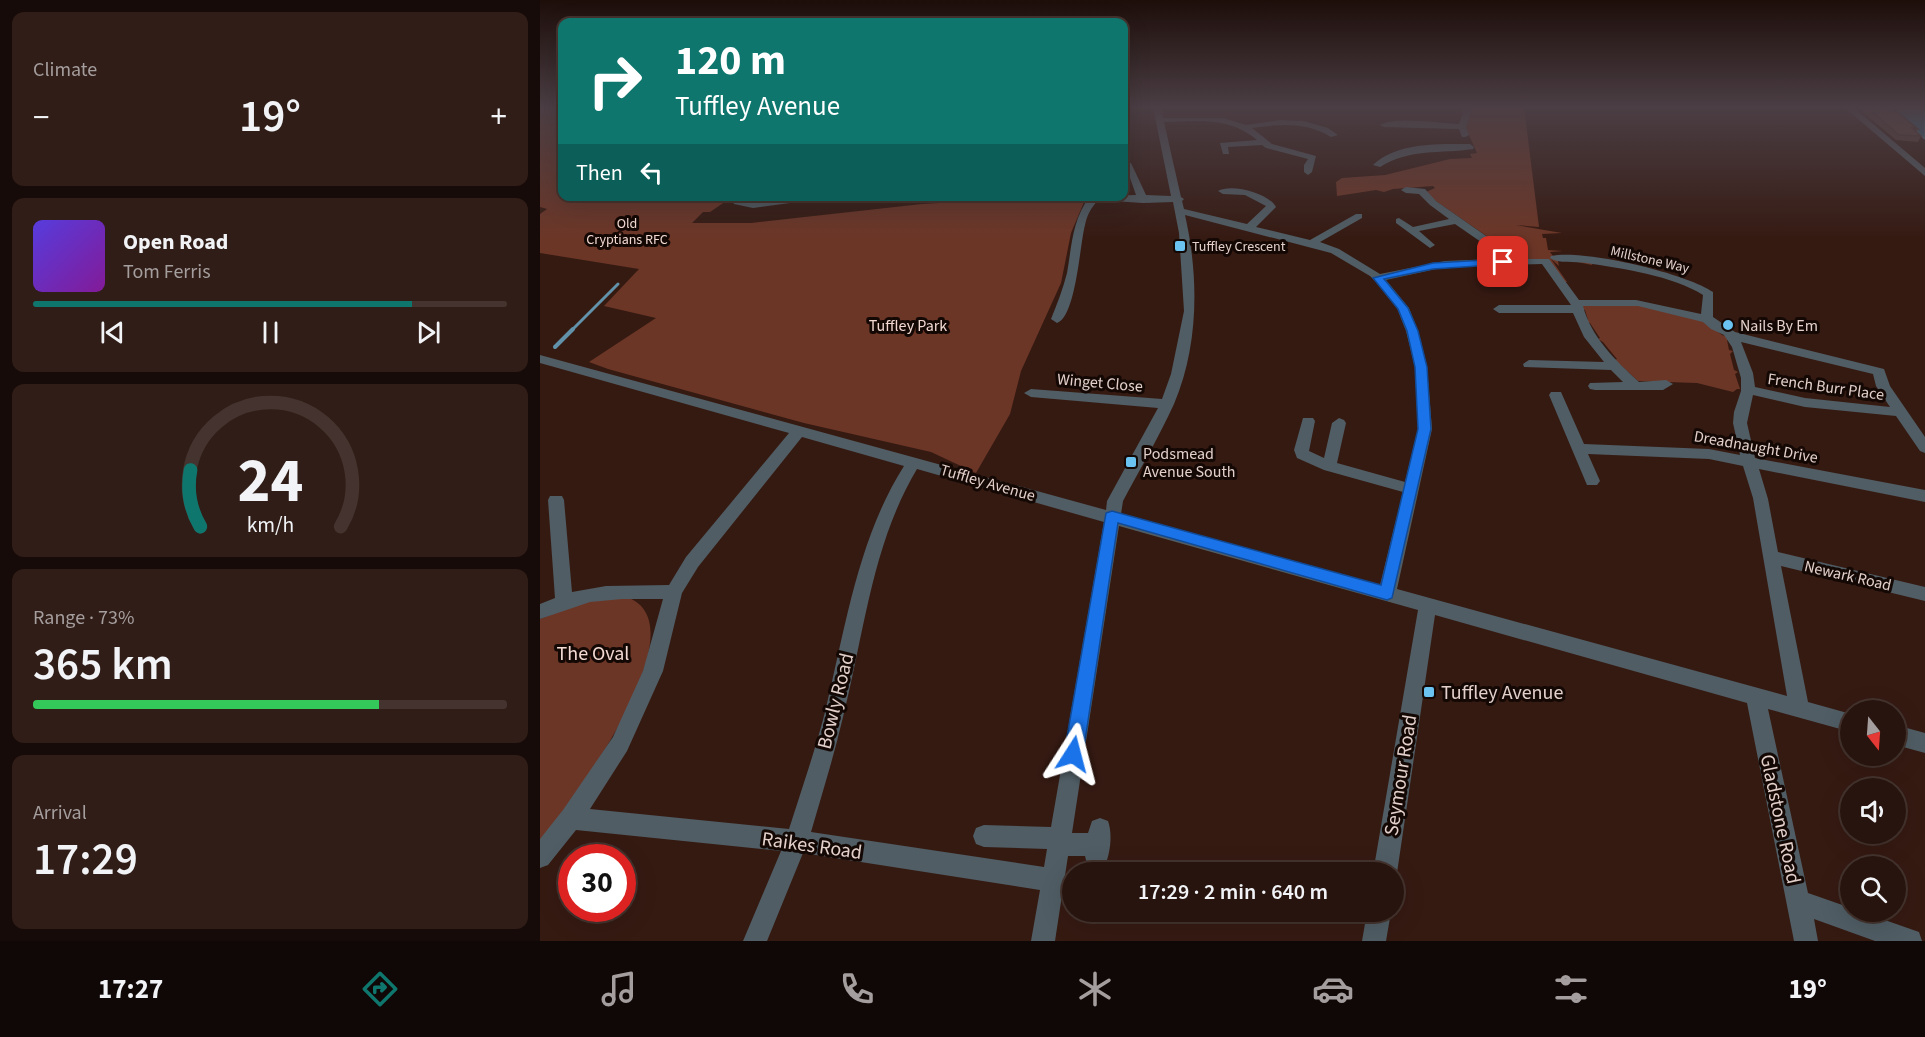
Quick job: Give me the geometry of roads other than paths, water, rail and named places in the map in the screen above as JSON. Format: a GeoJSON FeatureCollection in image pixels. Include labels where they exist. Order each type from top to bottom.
{"type":"FeatureCollection","features":[{"type":"Feature","properties":{"kind":"street"},"geometry":{"type":"LineString","coordinates":[[1043,941],[1115,501],[1167,404],[1178,374],[1190,311],[1180,205],[1167,151]]}},
{"type":"Feature","properties":{"kind":"street"},"geometry":{"type":"LineString","coordinates":[[1285,151],[1311,156],[1313,158],[1308,165],[1308,172]]}},
{"type":"Feature","properties":{"kind":"street"},"geometry":{"type":"LineString","coordinates":[[1377,161],[1396,154],[1416,151]]}},
{"type":"Feature","properties":{"kind":"street"},"geometry":{"type":"LineString","coordinates":[[1899,151],[1925,173]]}},
{"type":"Feature","properties":{"kind":"street"},"geometry":{"type":"LineString","coordinates":[[1128,166],[1143,200]]}},
{"type":"Feature","properties":{"kind":"street"},"geometry":{"type":"LineString","coordinates":[[1406,190],[1433,187]]}},
{"type":"Feature","properties":{"kind":"street"},"geometry":{"type":"LineString","coordinates":[[1420,190],[1485,240],[1501,262]]}},
{"type":"Feature","properties":{"kind":"street"},"geometry":{"type":"LineString","coordinates":[[1223,191],[1247,192],[1270,204],[1271,207],[1249,228]]}},
{"type":"Feature","properties":{"kind":"street"},"geometry":{"type":"LineString","coordinates":[[1128,199],[1180,205],[1249,228],[1335,251],[1378,278],[1403,308],[1412,331],[1421,367],[1425,429],[1387,594]]}},
{"type":"Feature","properties":{"kind":"street"},"geometry":{"type":"LineString","coordinates":[[736,201],[753,205],[791,201]]}},
{"type":"Feature","properties":{"kind":"street"},"geometry":{"type":"LineString","coordinates":[[1057,319],[1071,283],[1076,233],[1090,201]]}},
{"type":"Feature","properties":{"kind":"street"},"geometry":{"type":"LineString","coordinates":[[1311,243],[1359,216]]}},
{"type":"Feature","properties":{"kind":"street"},"geometry":{"type":"LineString","coordinates":[[1411,231],[1458,220]]}},
{"type":"Feature","properties":{"kind":"street"},"geometry":{"type":"LineString","coordinates":[[1399,221],[1430,245]]}},
{"type":"Feature","properties":{"kind":"street","name":"Millstone Way"},"geometry":{"type":"LineString","coordinates":[[1555,258],[1584,259],[1697,286],[1709,294],[1704,314],[1707,320]]}},
{"type":"Feature","properties":{"kind":"street"},"geometry":{"type":"LineString","coordinates":[[1378,278],[1433,266],[1545,261],[1576,306],[1590,337],[1614,366],[1637,387]]}},
{"type":"Feature","properties":{"kind":"street"},"geometry":{"type":"LineString","coordinates":[[1072,267],[1085,267]]}},
{"type":"Feature","properties":{"kind":"street"},"geometry":{"type":"LineString","coordinates":[[1499,309],[1640,304],[1707,320],[1730,335],[1879,372],[1883,387],[1925,448]]}},
{"type":"Feature","properties":{"kind":"street"},"geometry":{"type":"LineString","coordinates":[[1730,335],[1737,345],[1749,390],[1740,411],[1740,425],[1760,497],[1799,708]]}},
{"type":"Feature","properties":{"kind":"street","name":"Tuffley Avenue"},"geometry":{"type":"LineString","coordinates":[[540,358],[798,432],[915,461],[1840,720]]}},
{"type":"Feature","properties":{"kind":"street"},"geometry":{"type":"LineString","coordinates":[[1529,364],[1614,366]]}},
{"type":"Feature","properties":{"kind":"street"},"geometry":{"type":"LineString","coordinates":[[1595,386],[1637,387],[1666,384]]}},
{"type":"Feature","properties":{"kind":"street","name":"French Burr Place"},"geometry":{"type":"LineString","coordinates":[[1749,390],[1775,398],[1815,404],[1900,412]]}},
{"type":"Feature","properties":{"kind":"street","name":"Winget Close"},"geometry":{"type":"LineString","coordinates":[[1031,393],[1167,404]]}},
{"type":"Feature","properties":{"kind":"street"},"geometry":{"type":"LineString","coordinates":[[1557,395],[1592,481]]}},
{"type":"Feature","properties":{"kind":"street"},"geometry":{"type":"LineString","coordinates":[[1308,420],[1302,454],[1329,466],[1412,489]]}},
{"type":"Feature","properties":{"kind":"street"},"geometry":{"type":"LineString","coordinates":[[1329,466],[1339,423]]}},
{"type":"Feature","properties":{"kind":"street"},"geometry":{"type":"LineString","coordinates":[[540,857],[571,818],[620,744],[653,671],[674,592],[692,562],[798,432]]}},
{"type":"Feature","properties":{"kind":"street","name":"Dreadnaught Drive"},"geometry":{"type":"LineString","coordinates":[[1579,449],[1683,452],[1750,461],[1925,496]]}},
{"type":"Feature","properties":{"kind":"street","name":"Bowly Road"},"geometry":{"type":"LineString","coordinates":[[755,941],[796,841],[832,718],[866,574],[877,541],[893,496],[915,461]]}},
{"type":"Feature","properties":{"kind":"street"},"geometry":{"type":"LineString","coordinates":[[556,500],[564,600]]}},
{"type":"Feature","properties":{"kind":"street","name":"Newark Road"},"geometry":{"type":"LineString","coordinates":[[1770,557],[1925,594]]}},
{"type":"Feature","properties":{"kind":"street"},"geometry":{"type":"LineString","coordinates":[[540,612],[564,600],[604,592],[674,592]]}},
{"type":"Feature","properties":{"kind":"street","name":"Seymour Road"},"geometry":{"type":"LineString","coordinates":[[1387,862],[1428,606]]}},
{"type":"Feature","properties":{"kind":"street","name":"Gladstone Road"},"geometry":{"type":"LineString","coordinates":[[1755,696],[1806,941]]}},
{"type":"Feature","properties":{"kind":"street"},"geometry":{"type":"LineString","coordinates":[[1906,738],[1925,743]]}},
{"type":"Feature","properties":{"kind":"street","name":"Raikes Road"},"geometry":{"type":"LineString","coordinates":[[571,818],[796,841],[1053,880]]}},
{"type":"Feature","properties":{"kind":"street"},"geometry":{"type":"LineString","coordinates":[[984,836],[1098,845]]}},
{"type":"Feature","properties":{"kind":"street"},"geometry":{"type":"LineString","coordinates":[[1799,902],[1910,941]]}},
{"type":"Feature","properties":{"kind":"street"},"geometry":{"type":"LineString","coordinates":[[1374,941],[1377,922]]}},
{"type":"Feature","properties":{"kind":"waterway"},"geometry":{"type":"LineString","coordinates":[[555,347],[618,284]]}},
{"type":"Feature","properties":{"kind":"place","name":"Tuffley Crescent"},"geometry":{"type":"Point","coordinates":[1180,246]}},
{"type":"Feature","properties":{"kind":"place","name":"Nails By Em"},"geometry":{"type":"Point","coordinates":[1728,325]}},
{"type":"Feature","properties":{"kind":"place","name":"Podsmead Avenue South"},"geometry":{"type":"Point","coordinates":[1131,462]}},
{"type":"Feature","properties":{"kind":"place","name":"Tuffley Avenue"},"geometry":{"type":"Point","coordinates":[1429,692]}},
{"type":"Feature","properties":{"kind":"park label","name":"Old Cryptians RFC"},"geometry":{"type":"Point","coordinates":[627,232]}},
{"type":"Feature","properties":{"kind":"park label","name":"Tuffley Park"},"geometry":{"type":"Point","coordinates":[908,325]}},
{"type":"Feature","properties":{"kind":"park label","name":"The Oval"},"geometry":{"type":"Point","coordinates":[593,653]}}]}
